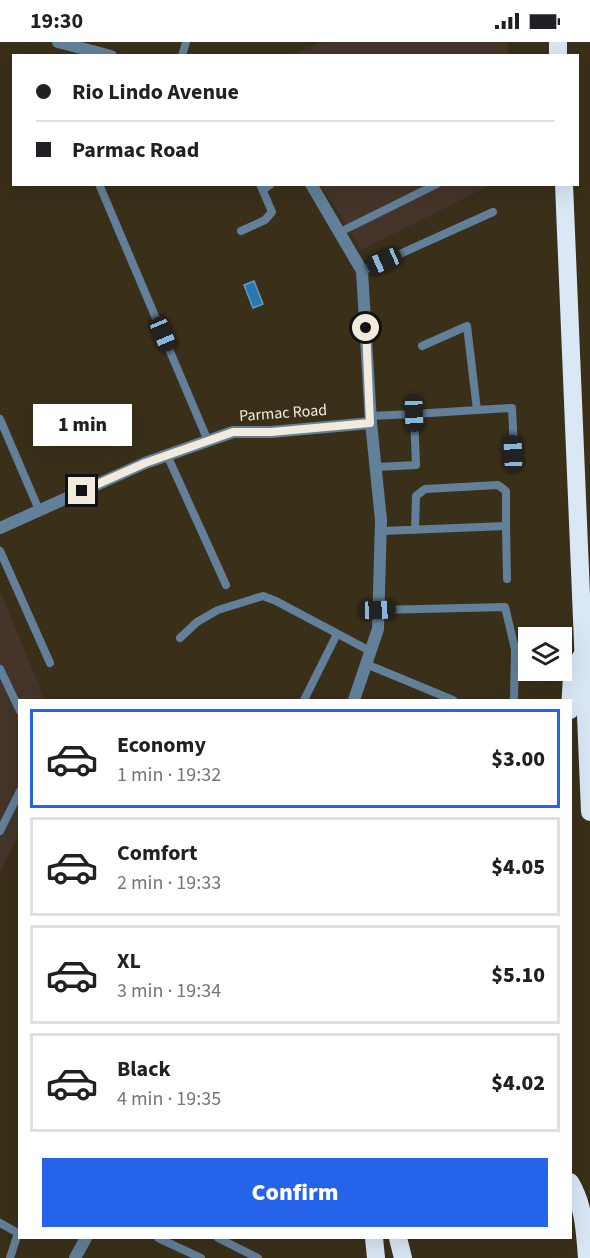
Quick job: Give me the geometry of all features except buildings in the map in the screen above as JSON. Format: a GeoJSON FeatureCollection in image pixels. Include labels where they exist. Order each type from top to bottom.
{"type":"FeatureCollection","features":[{"type":"Feature","properties":{"kind":"highway"},"geometry":{"type":"LineString","coordinates":[[564,186],[590,812]]}},
{"type":"Feature","properties":{"kind":"highway"},"geometry":{"type":"LineString","coordinates":[[571,699],[572,676],[583,652]]}},
{"type":"Feature","properties":{"kind":"highway"},"geometry":{"type":"LineString","coordinates":[[572,1186],[583,1217],[587,1258]]}},
{"type":"Feature","properties":{"kind":"highway"},"geometry":{"type":"LineString","coordinates":[[374,1239],[376,1258]]}},
{"type":"Feature","properties":{"kind":"highway"},"geometry":{"type":"LineString","coordinates":[[398,1239],[404,1258]]}},
{"type":"Feature","properties":{"kind":"street"},"geometry":{"type":"LineString","coordinates":[[58,42],[103,54]]}},
{"type":"Feature","properties":{"kind":"street"},"geometry":{"type":"LineString","coordinates":[[312,186],[362,271],[370,419],[381,531],[378,629],[354,699]]}},
{"type":"Feature","properties":{"kind":"street","name":"Parmac Road"},"geometry":{"type":"LineString","coordinates":[[0,528],[145,463],[233,432],[271,432],[370,419]]}},
{"type":"Feature","properties":{"kind":"street"},"geometry":{"type":"LineString","coordinates":[[75,1258],[85,1239]]}},
{"type":"Feature","properties":{"kind":"lane"},"geometry":{"type":"LineString","coordinates":[[100,186],[208,441]]}},
{"type":"Feature","properties":{"kind":"lane"},"geometry":{"type":"LineString","coordinates":[[340,232],[433,186]]}},
{"type":"Feature","properties":{"kind":"lane"},"geometry":{"type":"LineString","coordinates":[[241,231],[265,220],[272,212],[261,187]]}},
{"type":"Feature","properties":{"kind":"lane"},"geometry":{"type":"LineString","coordinates":[[362,271],[493,212]]}},
{"type":"Feature","properties":{"kind":"lane"},"geometry":{"type":"LineString","coordinates":[[422,346],[467,326],[477,410]]}},
{"type":"Feature","properties":{"kind":"lane"},"geometry":{"type":"LineString","coordinates":[[370,419],[512,408],[513,453]]}},
{"type":"Feature","properties":{"kind":"lane"},"geometry":{"type":"LineString","coordinates":[[376,467],[416,465],[414,414]]}},
{"type":"Feature","properties":{"kind":"lane"},"geometry":{"type":"LineString","coordinates":[[0,419],[39,510]]}},
{"type":"Feature","properties":{"kind":"lane"},"geometry":{"type":"LineString","coordinates":[[168,455],[226,585]]}},
{"type":"Feature","properties":{"kind":"lane"},"geometry":{"type":"LineString","coordinates":[[415,530],[416,496],[425,489],[498,485],[506,491],[507,579]]}},
{"type":"Feature","properties":{"kind":"lane"},"geometry":{"type":"LineString","coordinates":[[381,531],[506,526]]}},
{"type":"Feature","properties":{"kind":"lane"},"geometry":{"type":"LineString","coordinates":[[0,551],[50,663]]}},
{"type":"Feature","properties":{"kind":"lane"},"geometry":{"type":"LineString","coordinates":[[180,638],[197,622],[218,610],[263,596],[370,651]]}},
{"type":"Feature","properties":{"kind":"lane"},"geometry":{"type":"LineString","coordinates":[[378,610],[505,607],[515,649],[514,699]]}},
{"type":"Feature","properties":{"kind":"lane"},"geometry":{"type":"LineString","coordinates":[[305,699],[338,634]]}},
{"type":"Feature","properties":{"kind":"lane"},"geometry":{"type":"LineString","coordinates":[[366,664],[451,699]]}},
{"type":"Feature","properties":{"kind":"lane"},"geometry":{"type":"LineString","coordinates":[[0,669],[18,707]]}},
{"type":"Feature","properties":{"kind":"lane"},"geometry":{"type":"LineString","coordinates":[[0,831],[18,795]]}},
{"type":"Feature","properties":{"kind":"lane"},"geometry":{"type":"LineString","coordinates":[[0,1223],[18,1232]]}},
{"type":"Feature","properties":{"kind":"lane"},"geometry":{"type":"LineString","coordinates":[[10,1258],[18,1235]]}},
{"type":"Feature","properties":{"kind":"lane"},"geometry":{"type":"LineString","coordinates":[[160,1239],[182,1254],[201,1258]]}},
{"type":"Feature","properties":{"kind":"lane"},"geometry":{"type":"LineString","coordinates":[[220,1239],[258,1258]]}},
{"type":"Feature","properties":{"kind":"shaded area"},"geometry":{"type":"Polygon","coordinates":[[[322,42],[507,42],[508,54],[293,54],[322,42]]]}},
{"type":"Feature","properties":{"kind":"shaded area"},"geometry":{"type":"Polygon","coordinates":[[[321,186],[489,186],[361,250],[321,186]]]}},
{"type":"Feature","properties":{"kind":"shaded area"},"geometry":{"type":"Polygon","coordinates":[[[0,591],[45,699],[18,699],[18,836],[0,872],[0,591]]]}},
{"type":"Feature","properties":{"kind":"water"},"geometry":{"type":"Polygon","coordinates":[[[254,281],[263,304],[253,308],[244,285],[254,281]]]}},
{"type":"Feature","properties":{"kind":"route"},"geometry":{"type":"LineString","coordinates":[[82,491],[145,463],[233,432],[271,432],[370,423],[366,328]]}}]}
